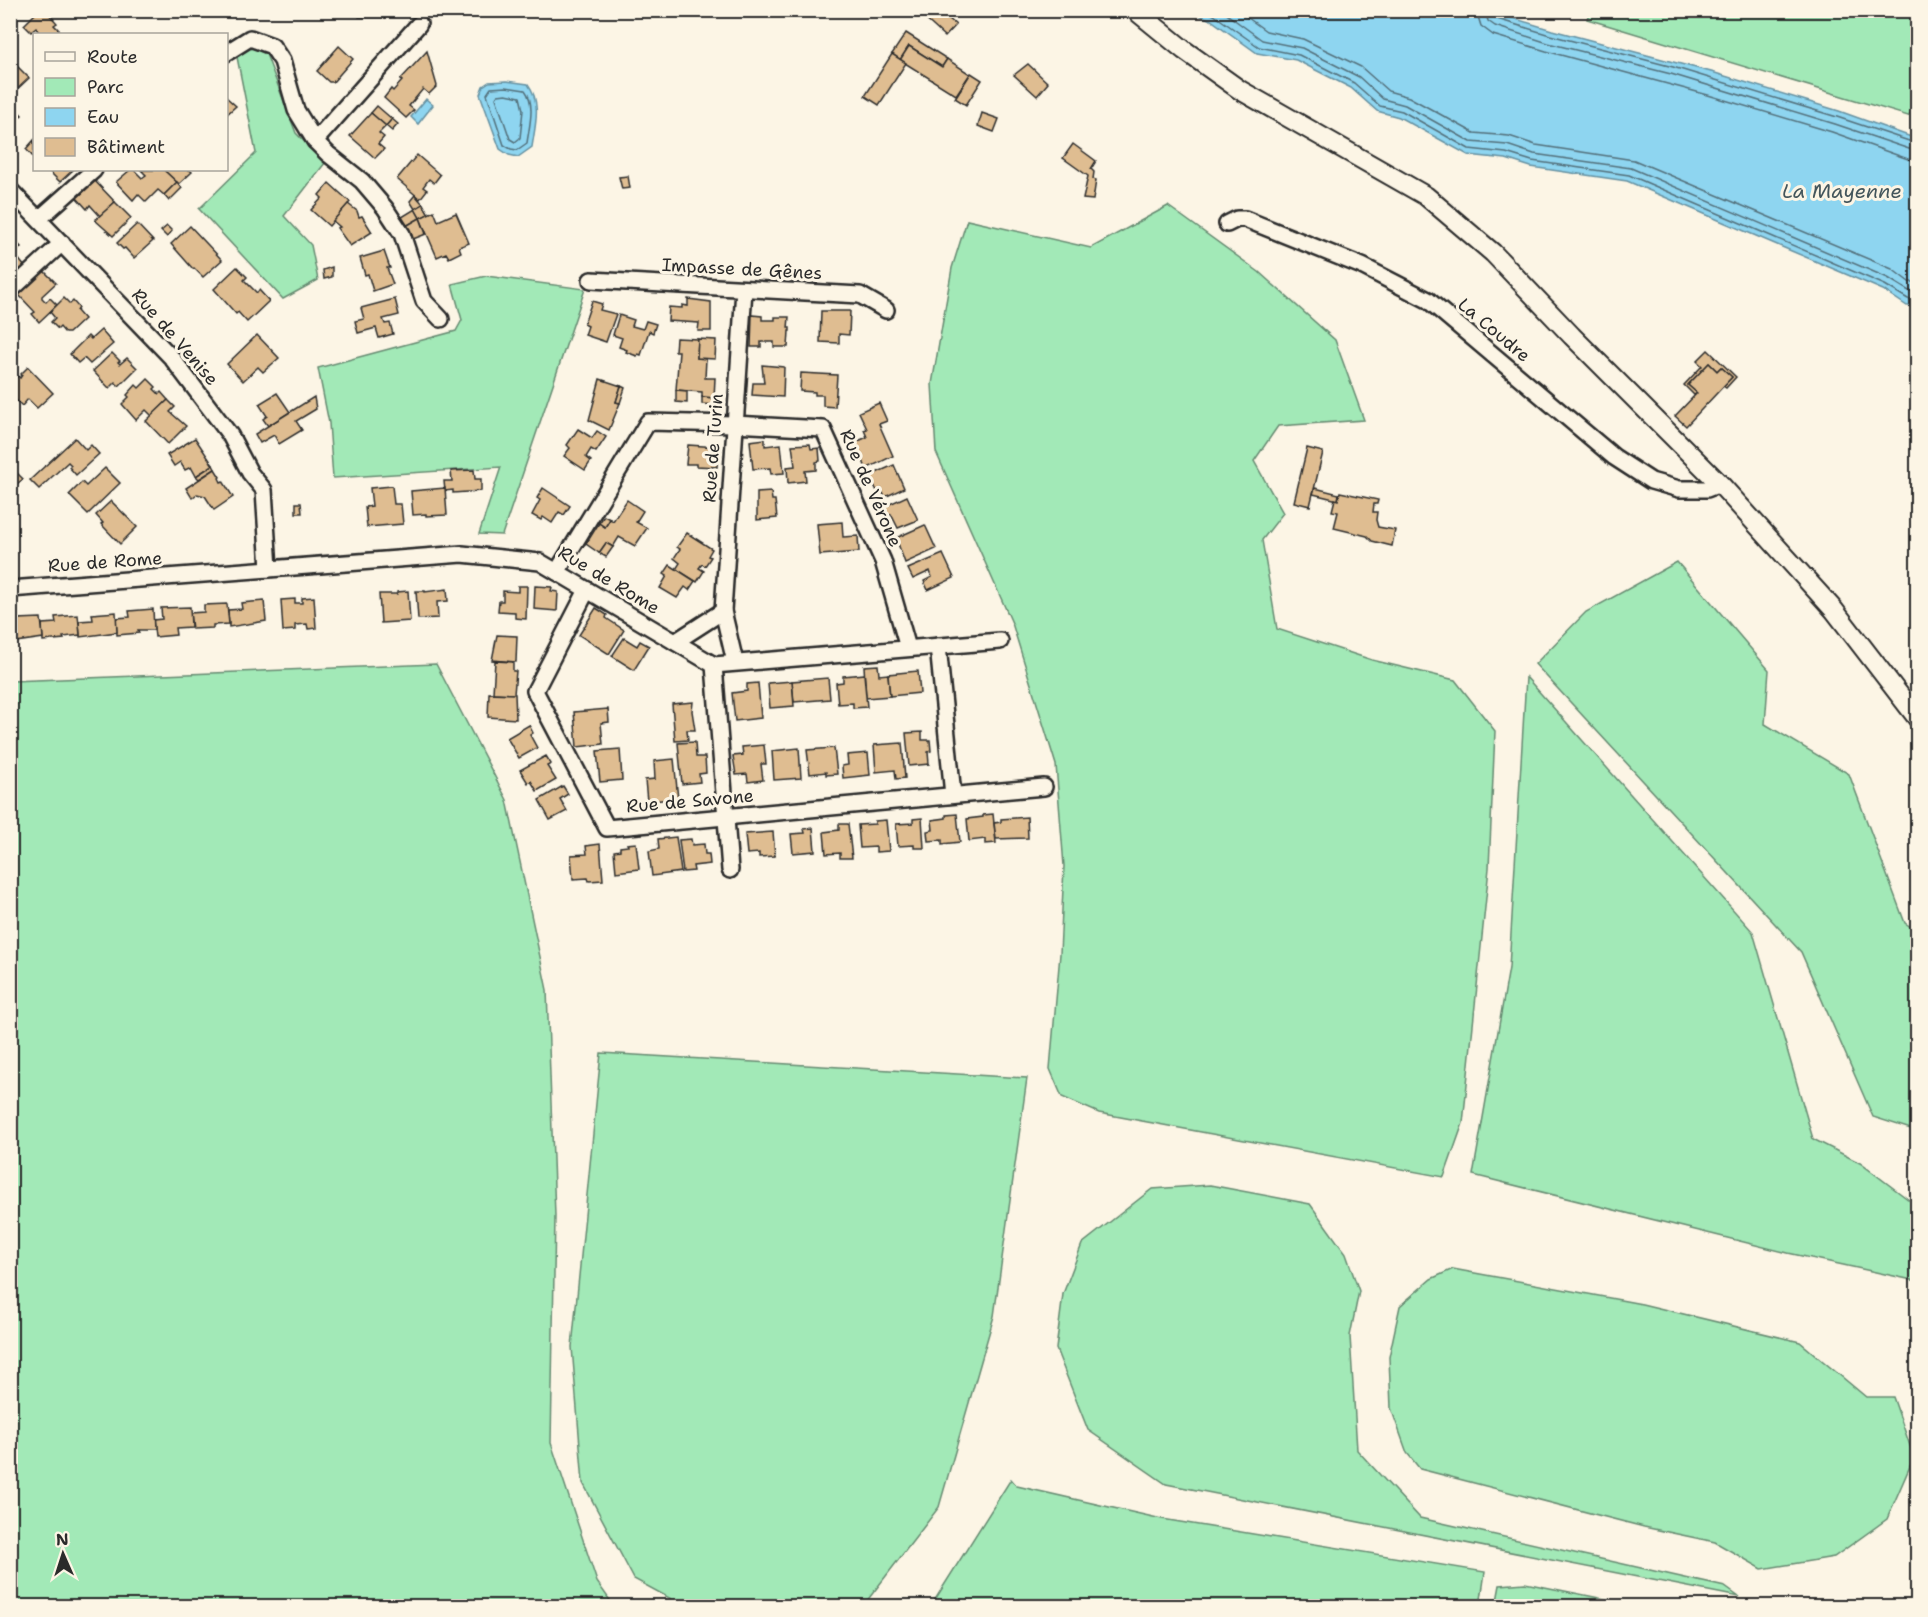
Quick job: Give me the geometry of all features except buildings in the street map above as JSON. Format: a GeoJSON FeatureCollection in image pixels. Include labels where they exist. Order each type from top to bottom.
{"type":"FeatureCollection","features":[{"type":"Feature","properties":{"kind":"street"},"geometry":{"type":"LineString","coordinates":[[1136,10],[1184,50],[1240,90],[1426,196],[1493,253],[1572,336],[1720,484],[1834,610],[1917,719]]}},
{"type":"Feature","properties":{"kind":"street"},"geometry":{"type":"LineString","coordinates":[[315,141],[419,24]]}},
{"type":"Feature","properties":{"kind":"street"},"geometry":{"type":"LineString","coordinates":[[228,52],[250,38],[272,46],[282,61],[296,110],[315,141],[362,181],[385,208],[402,234],[424,301],[441,319]]}},
{"type":"Feature","properties":{"kind":"street"},"geometry":{"type":"LineString","coordinates":[[39,219],[93,171]]}},
{"type":"Feature","properties":{"kind":"street","name":"Rue de Venise"},"geometry":{"type":"LineString","coordinates":[[10,190],[171,357],[230,435],[250,473],[264,490],[269,569]]}},
{"type":"Feature","properties":{"kind":"street","name":"La Coudre"},"geometry":{"type":"LineString","coordinates":[[1227,224],[1237,219],[1245,219],[1362,266],[1428,300],[1614,457],[1651,481],[1679,489],[1707,489],[1720,484]]}},
{"type":"Feature","properties":{"kind":"street"},"geometry":{"type":"LineString","coordinates":[[10,291],[62,243]]}},
{"type":"Feature","properties":{"kind":"street","name":"Impasse de Gênes"},"geometry":{"type":"LineString","coordinates":[[591,280],[860,295],[886,310]]}},
{"type":"Feature","properties":{"kind":"street","name":"Rue de Turin"},"geometry":{"type":"LineString","coordinates":[[735,662],[723,611],[744,289]]}},
{"type":"Feature","properties":{"kind":"street"},"geometry":{"type":"LineString","coordinates":[[556,572],[648,422],[734,424]]}},
{"type":"Feature","properties":{"kind":"street","name":"Rue de Vérone"},"geometry":{"type":"LineString","coordinates":[[734,424],[823,429],[883,561],[908,648]]}},
{"type":"Feature","properties":{"kind":"street","name":"Rue de Rome"},"geometry":{"type":"LineString","coordinates":[[10,589],[462,554],[540,562],[714,665]]}},
{"type":"Feature","properties":{"kind":"street","name":"Rue de Savone"},"geometry":{"type":"LineString","coordinates":[[587,590],[535,691],[607,828],[1044,786]]}},
{"type":"Feature","properties":{"kind":"street"},"geometry":{"type":"LineString","coordinates":[[675,642],[723,611]]}},
{"type":"Feature","properties":{"kind":"street"},"geometry":{"type":"LineString","coordinates":[[730,870],[714,665],[1000,641]]}},
{"type":"Feature","properties":{"kind":"street"},"geometry":{"type":"LineString","coordinates":[[938,646],[953,795]]}},
{"type":"Feature","properties":{"kind":"green space"},"geometry":{"type":"Polygon","coordinates":[[[1590,11],[1917,11],[1917,105],[1908,116],[1587,19],[1590,11]]]}},
{"type":"Feature","properties":{"kind":"green space"},"geometry":{"type":"Polygon","coordinates":[[[252,47],[266,54],[296,133],[325,163],[284,216],[311,245],[318,280],[283,299],[199,209],[256,153],[237,57],[252,47]]]}},
{"type":"Feature","properties":{"kind":"green space"},"geometry":{"type":"Polygon","coordinates":[[[1168,206],[1259,272],[1335,340],[1364,420],[1278,426],[1254,461],[1283,513],[1262,540],[1277,629],[1372,660],[1455,680],[1495,731],[1489,868],[1463,1123],[1444,1177],[1099,1113],[1062,1097],[1050,1069],[1060,954],[1064,866],[1056,765],[1012,623],[936,452],[932,384],[952,268],[967,220],[1091,248],[1168,206]]]}},
{"type":"Feature","properties":{"kind":"green space"},"geometry":{"type":"Polygon","coordinates":[[[486,276],[585,289],[502,535],[479,534],[501,467],[333,478],[329,423],[318,368],[456,331],[462,320],[452,284],[486,276]]]}},
{"type":"Feature","properties":{"kind":"green space"},"geometry":{"type":"Polygon","coordinates":[[[1677,562],[1769,670],[1765,724],[1849,774],[1905,923],[1917,931],[1917,1131],[1873,1117],[1801,952],[1535,664],[1586,612],[1677,562]]]}},
{"type":"Feature","properties":{"kind":"green space"},"geometry":{"type":"Polygon","coordinates":[[[436,664],[507,800],[547,990],[555,1216],[551,1443],[597,1582],[614,1606],[11,1606],[11,681],[436,664]]]}},
{"type":"Feature","properties":{"kind":"green space"},"geometry":{"type":"Polygon","coordinates":[[[1526,677],[1753,932],[1813,1139],[1860,1163],[1917,1206],[1917,1281],[1788,1253],[1473,1175],[1509,968],[1526,677]]]}},
{"type":"Feature","properties":{"kind":"green space"},"geometry":{"type":"Polygon","coordinates":[[[601,1053],[1027,1078],[994,1316],[939,1507],[863,1606],[684,1606],[634,1579],[583,1483],[572,1347],[601,1053]]]}},
{"type":"Feature","properties":{"kind":"green space"},"geometry":{"type":"Polygon","coordinates":[[[1210,1185],[1310,1204],[1346,1254],[1359,1291],[1350,1336],[1357,1450],[1420,1518],[1725,1587],[1739,1597],[1166,1484],[1088,1430],[1056,1349],[1063,1294],[1082,1244],[1152,1189],[1210,1185]]]}},
{"type":"Feature","properties":{"kind":"green space"},"geometry":{"type":"Polygon","coordinates":[[[1453,1269],[1642,1304],[1800,1342],[1866,1397],[1893,1397],[1914,1457],[1887,1519],[1834,1557],[1762,1569],[1715,1542],[1644,1527],[1420,1469],[1407,1453],[1391,1408],[1389,1357],[1400,1306],[1431,1279],[1453,1269]]]}},
{"type":"Feature","properties":{"kind":"green space"},"geometry":{"type":"Polygon","coordinates":[[[1011,1479],[1017,1486],[1162,1519],[1485,1572],[1480,1606],[931,1606],[1011,1479]]]}},
{"type":"Feature","properties":{"kind":"green space"},"geometry":{"type":"Polygon","coordinates":[[[1525,1583],[1639,1606],[1496,1606],[1500,1585],[1525,1583]]]}},
{"type":"Feature","properties":{"kind":"water","name":"La Mayenne"},"geometry":{"type":"Polygon","coordinates":[[[1190,11],[1490,11],[1552,30],[1715,73],[1839,111],[1917,139],[1917,305],[1907,306],[1883,290],[1627,181],[1531,167],[1506,159],[1468,155],[1399,117],[1377,111],[1351,88],[1296,60],[1257,53],[1211,20],[1190,11]]]}},
{"type":"Feature","properties":{"kind":"water"},"geometry":{"type":"Polygon","coordinates":[[[506,81],[528,84],[535,99],[536,123],[532,147],[518,157],[509,155],[500,149],[480,94],[483,86],[489,82],[506,81]]]}},
{"type":"Feature","properties":{"kind":"water"},"geometry":{"type":"Polygon","coordinates":[[[426,99],[433,105],[418,124],[411,117],[426,99]]]}}]}
